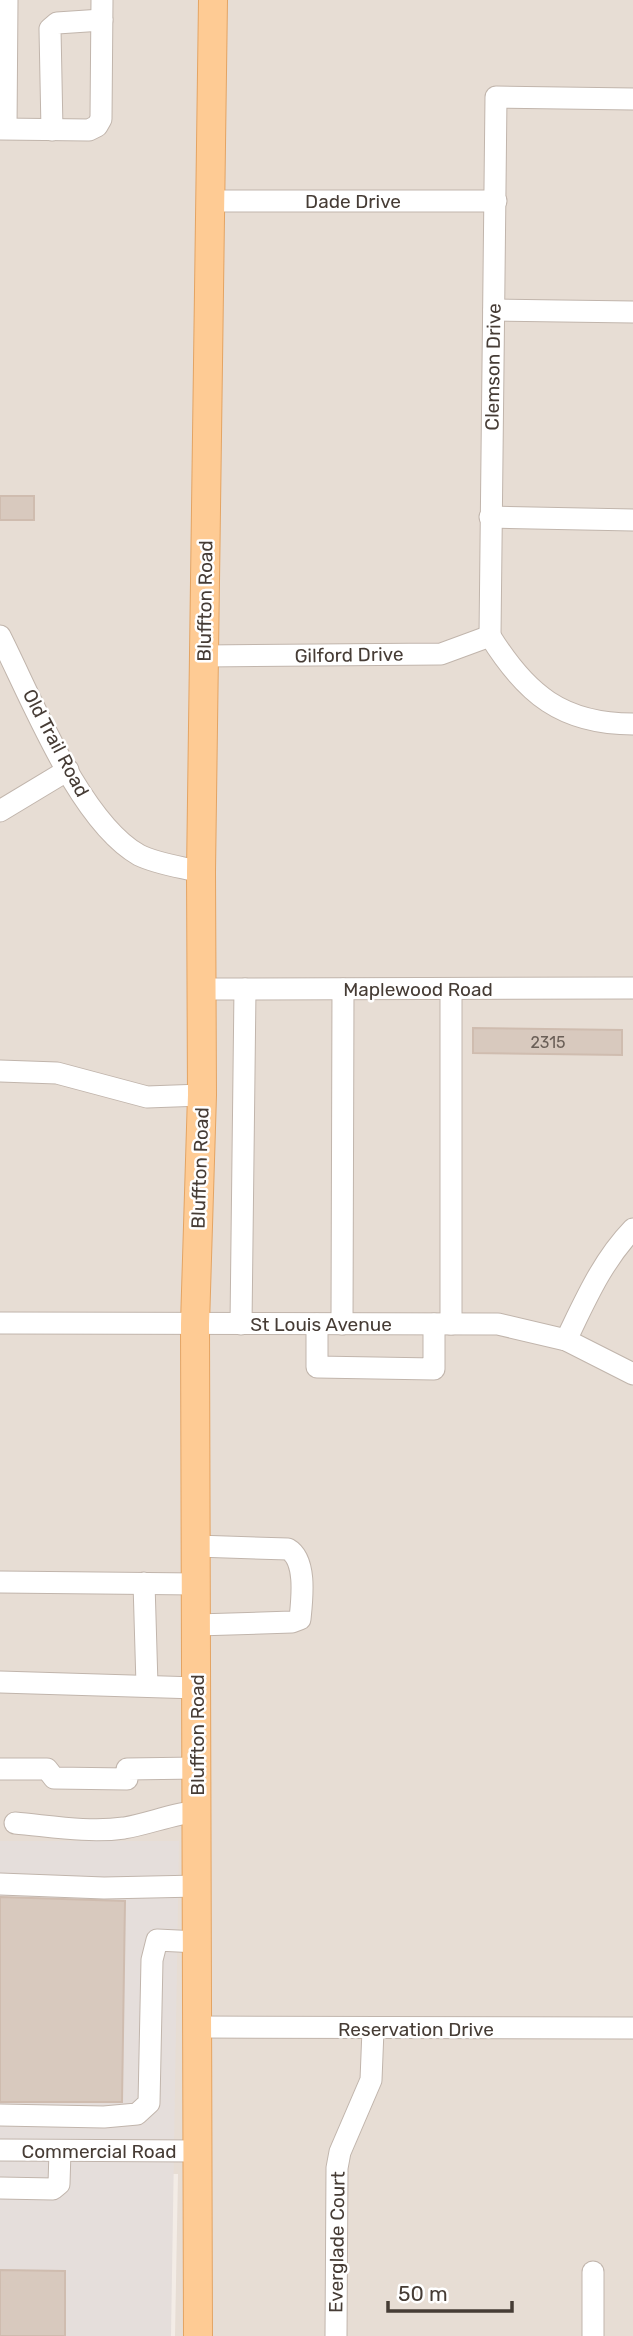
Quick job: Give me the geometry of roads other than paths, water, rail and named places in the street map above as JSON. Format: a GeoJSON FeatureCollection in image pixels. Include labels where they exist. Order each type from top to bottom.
{"type":"FeatureCollection","features":[{"type":"Feature","properties":{"kind":"main road","name":"Bluffton Road"},"geometry":{"type":"LineString","coordinates":[[198,2336],[195,1324],[202,1095],[201,872],[213,0]]}},
{"type":"Feature","properties":{"kind":"street"},"geometry":{"type":"LineString","coordinates":[[7,0],[3,128],[52,130],[89,130],[97,126],[101,119],[102,10],[57,23],[50,29],[52,130]]}},
{"type":"Feature","properties":{"kind":"street","name":"Clemson Drive"},"geometry":{"type":"LineString","coordinates":[[490,636],[496,97],[633,99]]}},
{"type":"Feature","properties":{"kind":"street","name":"Dade Drive"},"geometry":{"type":"LineString","coordinates":[[211,201],[496,201]]}},
{"type":"Feature","properties":{"kind":"street"},"geometry":{"type":"LineString","coordinates":[[494,310],[633,312]]}},
{"type":"Feature","properties":{"kind":"street"},"geometry":{"type":"LineString","coordinates":[[491,517],[633,520]]}},
{"type":"Feature","properties":{"kind":"street","name":"Old Trail Road"},"geometry":{"type":"LineString","coordinates":[[0,636],[68,771],[112,833],[139,855],[201,872]]}},
{"type":"Feature","properties":{"kind":"street"},"geometry":{"type":"LineString","coordinates":[[490,636],[512,671],[552,707],[602,724],[633,724]]}},
{"type":"Feature","properties":{"kind":"street","name":"Gilford Drive"},"geometry":{"type":"LineString","coordinates":[[204,656],[440,654],[490,636]]}},
{"type":"Feature","properties":{"kind":"street"},"geometry":{"type":"LineString","coordinates":[[0,811],[68,771]]}},
{"type":"Feature","properties":{"kind":"street","name":"Maplewood Road"},"geometry":{"type":"LineString","coordinates":[[203,989],[633,988]]}},
{"type":"Feature","properties":{"kind":"street"},"geometry":{"type":"LineString","coordinates":[[241,1324],[245,989]]}},
{"type":"Feature","properties":{"kind":"street"},"geometry":{"type":"LineString","coordinates":[[342,1324],[344,989]]}},
{"type":"Feature","properties":{"kind":"street"},"geometry":{"type":"LineString","coordinates":[[317,1324],[317,1367],[434,1369],[442,1324],[452,989]]}},
{"type":"Feature","properties":{"kind":"street"},"geometry":{"type":"LineString","coordinates":[[0,1071],[57,1073],[147,1097],[202,1095]]}},
{"type":"Feature","properties":{"kind":"street"},"geometry":{"type":"LineString","coordinates":[[566,1340],[595,1280],[618,1244],[633,1230]]}},
{"type":"Feature","properties":{"kind":"street","name":"St Louis Avenue"},"geometry":{"type":"LineString","coordinates":[[0,1323],[498,1324],[566,1340],[633,1374]]}},
{"type":"Feature","properties":{"kind":"street"},"geometry":{"type":"LineString","coordinates":[[196,1546],[288,1549],[296,1553],[300,1562],[301,1608],[300,1619],[292,1622],[197,1625]]}},
{"type":"Feature","properties":{"kind":"street"},"geometry":{"type":"LineString","coordinates":[[0,1582],[196,1584]]}},
{"type":"Feature","properties":{"kind":"street"},"geometry":{"type":"LineString","coordinates":[[144,1583],[147,1685]]}},
{"type":"Feature","properties":{"kind":"street"},"geometry":{"type":"LineString","coordinates":[[0,1682],[197,1688]]}},
{"type":"Feature","properties":{"kind":"street"},"geometry":{"type":"LineString","coordinates":[[0,1769],[47,1769],[54,1778],[127,1779],[127,1769],[197,1768]]}},
{"type":"Feature","properties":{"kind":"street"},"geometry":{"type":"LineString","coordinates":[[15,1823],[92,1829],[124,1828],[198,1811]]}},
{"type":"Feature","properties":{"kind":"street"},"geometry":{"type":"LineString","coordinates":[[0,1884],[104,1888],[198,1886]]}},
{"type":"Feature","properties":{"kind":"street"},"geometry":{"type":"LineString","coordinates":[[0,2115],[104,2117],[137,2114],[149,2103],[152,1960],[157,1940],[198,1942]]}},
{"type":"Feature","properties":{"kind":"street","name":"Reservation Drive"},"geometry":{"type":"LineString","coordinates":[[199,2027],[373,2030],[633,2028]]}},
{"type":"Feature","properties":{"kind":"street","name":"Everglade Court"},"geometry":{"type":"LineString","coordinates":[[336,2336],[337,2168],[340,2152],[370,2080],[373,2030]]}},
{"type":"Feature","properties":{"kind":"street","name":"Commercial Road"},"geometry":{"type":"LineString","coordinates":[[0,2150],[198,2151]]}},
{"type":"Feature","properties":{"kind":"street"},"geometry":{"type":"LineString","coordinates":[[0,2188],[53,2189],[59,2184],[60,2151]]}},
{"type":"Feature","properties":{"kind":"street"},"geometry":{"type":"LineString","coordinates":[[593,2272],[593,2336]]}}]}
